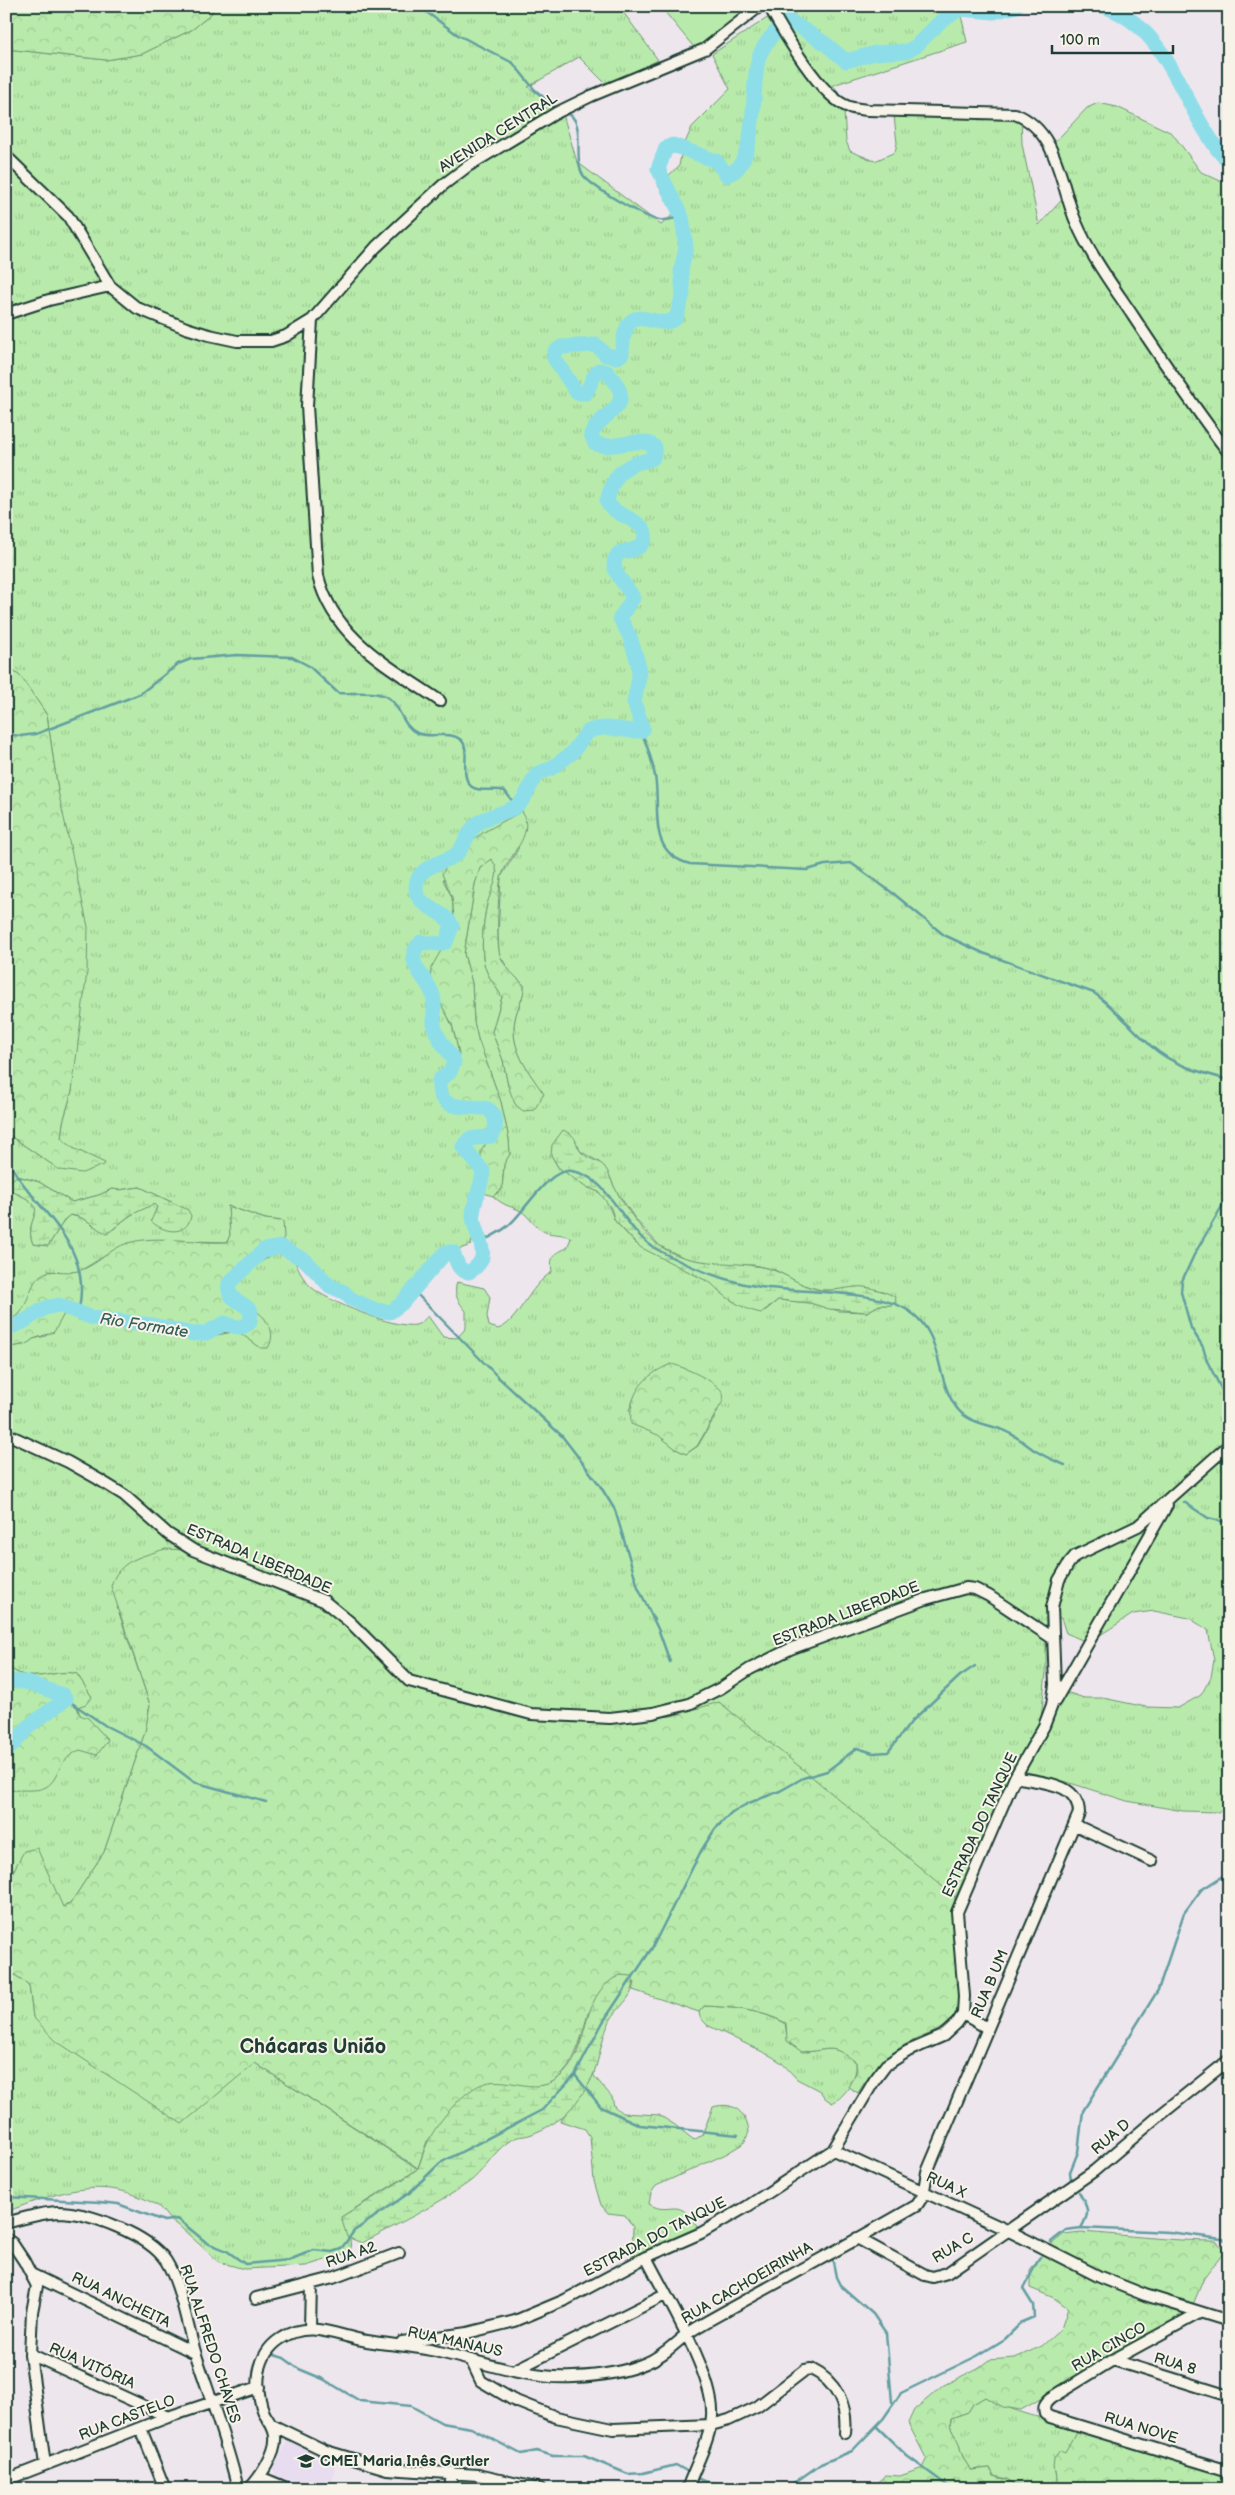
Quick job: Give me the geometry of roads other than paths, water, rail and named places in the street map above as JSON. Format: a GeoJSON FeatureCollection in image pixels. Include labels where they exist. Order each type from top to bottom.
{"type":"FeatureCollection","features":[{"type":"Feature","properties":{"kind":"street","name":"AVENIDA CENTRAL"},"geometry":{"type":"LineString","coordinates":[[6,156],[68,216],[110,286],[137,308],[186,328],[237,341],[271,341],[286,336],[312,320],[376,246],[443,185],[468,166],[556,113],[590,96],[692,56],[719,39],[760,6]]}},
{"type":"Feature","properties":{"kind":"street"},"geometry":{"type":"LineString","coordinates":[[769,6],[785,35],[807,68],[828,92],[848,107],[868,110],[1015,114],[1031,122],[1040,131],[1054,154],[1083,237],[1185,394],[1229,453]]}},
{"type":"Feature","properties":{"kind":"street"},"geometry":{"type":"LineString","coordinates":[[6,314],[49,300],[110,286]]}},
{"type":"Feature","properties":{"kind":"street"},"geometry":{"type":"LineString","coordinates":[[312,320],[307,406],[318,576],[322,594],[333,616],[368,652],[440,701]]}},
{"type":"Feature","properties":{"kind":"street","name":"ESTRADA LIBERDADE"},"geometry":{"type":"LineString","coordinates":[[9,1435],[68,1462],[107,1484],[124,1495],[168,1534],[193,1550],[324,1601],[351,1623],[409,1681],[531,1714],[610,1718],[653,1713],[689,1704],[721,1688],[750,1668],[790,1649],[926,1599],[966,1588],[975,1589],[989,1596],[1052,1638]]}},
{"type":"Feature","properties":{"kind":"street","name":"ESTRADA DO TANQUE"},"geometry":{"type":"LineString","coordinates":[[389,2343],[467,2333],[515,2321],[565,2300],[646,2257],[701,2233],[748,2206],[833,2150],[874,2081],[886,2065],[908,2051],[943,2036],[957,2023],[963,2014],[964,1996],[957,1912],[1016,1777],[1044,1726],[1052,1705],[1055,1685],[1052,1638],[1055,1594],[1069,1563],[1082,1552],[1138,1526],[1229,1445]]}},
{"type":"Feature","properties":{"kind":"street"},"geometry":{"type":"LineString","coordinates":[[1052,1705],[1171,1498]]}},
{"type":"Feature","properties":{"kind":"street","name":"RUA B UM"},"geometry":{"type":"LineString","coordinates":[[925,2191],[927,2172],[987,2028],[1076,1825],[1079,1805],[1071,1792],[1063,1788],[1016,1777]]}},
{"type":"Feature","properties":{"kind":"street"},"geometry":{"type":"LineString","coordinates":[[1076,1825],[1152,1861]]}},
{"type":"Feature","properties":{"kind":"street"},"geometry":{"type":"LineString","coordinates":[[963,2014],[987,2028]]}},
{"type":"Feature","properties":{"kind":"street","name":"RUA D"},"geometry":{"type":"LineString","coordinates":[[1009,2231],[1094,2171],[1229,2060]]}},
{"type":"Feature","properties":{"kind":"street","name":"RUA X"},"geometry":{"type":"LineString","coordinates":[[833,2150],[925,2191],[1100,2277],[1199,2313],[1229,2321]]}},
{"type":"Feature","properties":{"kind":"street","name":"RUA CACHOEIRINHA"},"geometry":{"type":"LineString","coordinates":[[515,2370],[560,2378],[624,2371],[661,2356],[687,2334],[917,2205],[925,2191]]}},
{"type":"Feature","properties":{"kind":"street","name":"RUA ALFREDO CHAVES"},"geometry":{"type":"LineString","coordinates":[[6,2223],[38,2214],[59,2212],[75,2214],[110,2224],[157,2250],[173,2275],[195,2353],[222,2426],[238,2489]]}},
{"type":"Feature","properties":{"kind":"street","name":"RUA C"},"geometry":{"type":"LineString","coordinates":[[857,2238],[932,2277],[947,2273],[1009,2231]]}},
{"type":"Feature","properties":{"kind":"street"},"geometry":{"type":"LineString","coordinates":[[6,2239],[12,2242],[33,2275],[37,2291],[32,2312],[30,2354],[45,2465]]}},
{"type":"Feature","properties":{"kind":"street","name":"RUA A2"},"geometry":{"type":"LineString","coordinates":[[256,2298],[311,2284],[372,2265],[399,2253]]}},
{"type":"Feature","properties":{"kind":"street"},"geometry":{"type":"LineString","coordinates":[[646,2257],[664,2295],[687,2334],[711,2398],[710,2425],[687,2489]]}},
{"type":"Feature","properties":{"kind":"street","name":"RUA ANCHEITA"},"geometry":{"type":"LineString","coordinates":[[33,2275],[195,2353]]}},
{"type":"Feature","properties":{"kind":"street","name":"RUA A2"},"geometry":{"type":"LineString","coordinates":[[310,2328],[311,2284]]}},
{"type":"Feature","properties":{"kind":"street","name":"RUA MANAUS"},"geometry":{"type":"LineString","coordinates":[[272,2425],[265,2414],[259,2387],[260,2366],[271,2346],[290,2333],[310,2328],[437,2351],[515,2370],[664,2295]]}},
{"type":"Feature","properties":{"kind":"street","name":"RUA CINCO"},"geometry":{"type":"LineString","coordinates":[[1045,2414],[1045,2403],[1051,2398],[1113,2360],[1199,2313]]}},
{"type":"Feature","properties":{"kind":"street","name":"RUA VITÓRIA"},"geometry":{"type":"LineString","coordinates":[[30,2354],[168,2417]]}},
{"type":"Feature","properties":{"kind":"street"},"geometry":{"type":"LineString","coordinates":[[471,2360],[477,2375],[488,2387],[531,2408],[556,2417],[613,2429],[710,2425],[729,2420],[757,2406],[806,2370],[811,2369],[833,2387],[844,2405],[847,2416],[845,2433]]}},
{"type":"Feature","properties":{"kind":"street","name":"RUA 8"},"geometry":{"type":"LineString","coordinates":[[1113,2360],[1229,2396]]}},
{"type":"Feature","properties":{"kind":"street","name":"RUA CASTELO"},"geometry":{"type":"LineString","coordinates":[[9,2478],[141,2429],[168,2417],[259,2387]]}},
{"type":"Feature","properties":{"kind":"street","name":"RUA NOVE"},"geometry":{"type":"LineString","coordinates":[[1045,2414],[1229,2471]]}},
{"type":"Feature","properties":{"kind":"street"},"geometry":{"type":"LineString","coordinates":[[272,2425],[326,2451],[387,2470],[452,2472],[496,2478],[540,2489]]}},
{"type":"Feature","properties":{"kind":"street"},"geometry":{"type":"LineString","coordinates":[[249,2489],[260,2477],[275,2438],[272,2425]]}},
{"type":"Feature","properties":{"kind":"street"},"geometry":{"type":"LineString","coordinates":[[141,2429],[165,2489]]}},
{"type":"Feature","properties":{"kind":"street"},"geometry":{"type":"LineString","coordinates":[[450,2489],[452,2472]]}},
{"type":"Feature","properties":{"kind":"street"},"geometry":{"type":"LineString","coordinates":[[260,2477],[289,2489]]}},
{"type":"Feature","properties":{"kind":"waterway"},"geometry":{"type":"LineString","coordinates":[[418,6],[458,35],[513,63],[534,89],[557,109]]}},
{"type":"Feature","properties":{"kind":"waterway"},"geometry":{"type":"LineString","coordinates":[[790,21],[798,6]]}},
{"type":"Feature","properties":{"kind":"waterway","name":"Rio Formate"},"geometry":{"type":"LineString","coordinates":[[6,1329],[23,1322],[45,1308],[59,1305],[93,1318],[152,1325],[193,1334],[206,1333],[225,1323],[241,1327],[250,1322],[251,1311],[232,1297],[229,1283],[264,1250],[281,1247],[306,1261],[330,1286],[344,1292],[351,1299],[376,1310],[390,1312],[401,1304],[446,1252],[453,1252],[458,1265],[462,1270],[469,1272],[482,1259],[481,1244],[473,1221],[473,1213],[483,1171],[463,1147],[469,1139],[492,1136],[496,1121],[494,1115],[488,1109],[455,1106],[443,1099],[439,1091],[439,1080],[450,1072],[454,1062],[437,1034],[434,1025],[433,995],[414,963],[414,956],[421,942],[440,944],[446,942],[452,926],[444,916],[426,905],[417,895],[417,881],[424,871],[456,854],[478,823],[518,805],[538,773],[550,769],[572,753],[587,732],[600,728],[634,731],[641,731],[643,729],[634,702],[639,677],[638,663],[630,637],[620,618],[633,598],[618,576],[614,565],[619,553],[639,547],[644,541],[645,534],[643,528],[616,511],[607,501],[619,474],[634,464],[653,458],[655,447],[649,443],[641,442],[609,446],[595,443],[591,434],[596,426],[620,401],[617,384],[607,372],[599,370],[586,393],[577,393],[554,358],[554,353],[561,347],[596,345],[606,355],[618,357],[622,354],[624,335],[629,324],[635,319],[643,318],[668,322],[676,318],[683,294],[681,271],[686,247],[682,217],[658,169],[666,148],[673,145],[716,161],[727,175],[737,168],[745,156],[749,140],[756,69],[759,57],[770,38],[784,23],[790,21],[826,44],[846,61],[875,53],[907,51],[915,47],[941,21],[960,9],[994,12],[1016,6]]}},
{"type":"Feature","properties":{"kind":"waterway","name":"Rio Formate"},"geometry":{"type":"LineString","coordinates":[[1103,6],[1122,15],[1138,26],[1152,40],[1164,56],[1203,127],[1221,154],[1229,161]]}},
{"type":"Feature","properties":{"kind":"waterway"},"geometry":{"type":"LineString","coordinates":[[565,112],[572,116],[576,123],[580,168],[588,180],[619,201],[652,218],[668,220],[682,217]]}},
{"type":"Feature","properties":{"kind":"waterway"},"geometry":{"type":"LineString","coordinates":[[6,734],[20,736],[36,734],[140,694],[178,664],[191,659],[237,655],[292,657],[309,666],[338,693],[369,693],[386,697],[396,706],[406,724],[417,733],[422,735],[445,735],[461,740],[465,749],[465,773],[469,784],[481,790],[505,791],[516,806]]}},
{"type":"Feature","properties":{"kind":"waterway"},"geometry":{"type":"LineString","coordinates":[[641,731],[655,776],[658,828],[661,840],[667,850],[676,858],[690,864],[807,870],[825,865],[851,863],[894,894],[944,935],[983,953],[1094,993],[1159,1053],[1188,1068],[1229,1080]]}},
{"type":"Feature","properties":{"kind":"waterway"},"geometry":{"type":"LineString","coordinates":[[6,1157],[70,1247],[78,1266],[81,1288],[78,1313]]}},
{"type":"Feature","properties":{"kind":"waterway"},"geometry":{"type":"LineString","coordinates":[[481,1242],[507,1227],[554,1176],[571,1171],[584,1175],[596,1182],[646,1241],[658,1250],[695,1268],[721,1278],[748,1285],[858,1295],[895,1304],[909,1311],[920,1320],[928,1331],[949,1395],[960,1412],[977,1422],[1015,1436],[1038,1452],[1065,1465]]}},
{"type":"Feature","properties":{"kind":"waterway"},"geometry":{"type":"LineString","coordinates":[[1229,1194],[1194,1255],[1182,1281],[1181,1292],[1191,1328],[1203,1347],[1207,1361],[1229,1404]]}},
{"type":"Feature","properties":{"kind":"waterway"},"geometry":{"type":"LineString","coordinates":[[413,1290],[498,1377],[562,1436],[599,1484],[615,1510],[638,1587],[659,1631],[670,1662]]}},
{"type":"Feature","properties":{"kind":"waterway"},"geometry":{"type":"LineString","coordinates":[[1184,1502],[1208,1518],[1229,1523]]}},
{"type":"Feature","properties":{"kind":"waterway"},"geometry":{"type":"LineString","coordinates":[[6,2197],[118,2204],[164,2221],[178,2219],[207,2243],[227,2251],[245,2264],[289,2260],[314,2250],[332,2252],[341,2249],[354,2231],[409,2193],[440,2163],[542,2110],[575,2075],[603,2022],[652,1948],[701,1851],[715,1829],[732,1812],[780,1791],[803,1778],[827,1771],[857,1748],[873,1753],[888,1752],[912,1721],[960,1676],[975,1666]]}},
{"type":"Feature","properties":{"kind":"waterway","name":"Rio Formate"},"geometry":{"type":"LineString","coordinates":[[6,1681],[25,1682],[63,1695],[66,1699],[30,1725],[6,1752]]}},
{"type":"Feature","properties":{"kind":"waterway"},"geometry":{"type":"LineString","coordinates":[[66,1699],[106,1726],[146,1746],[194,1782],[266,1802]]}},
{"type":"Feature","properties":{"kind":"waterway"},"geometry":{"type":"LineString","coordinates":[[1071,2180],[1070,2172],[1078,2152],[1083,2111],[1158,1990],[1184,1913],[1201,1890],[1229,1872]]}},
{"type":"Feature","properties":{"kind":"waterway"},"geometry":{"type":"LineString","coordinates":[[575,2075],[601,2107],[640,2125],[738,2135]]}},
{"type":"Feature","properties":{"kind":"waterway"},"geometry":{"type":"LineString","coordinates":[[1079,2192],[1087,2210],[1086,2218],[1081,2228]]}},
{"type":"Feature","properties":{"kind":"waterway"},"geometry":{"type":"LineString","coordinates":[[1051,2242],[1066,2230],[1081,2228],[1169,2232],[1229,2240]]}},
{"type":"Feature","properties":{"kind":"waterway"},"geometry":{"type":"LineString","coordinates":[[832,2257],[836,2277],[840,2285],[873,2314],[886,2333],[892,2402]]}},
{"type":"Feature","properties":{"kind":"waterway"},"geometry":{"type":"LineString","coordinates":[[785,2489],[821,2464],[852,2451],[883,2419],[901,2393],[977,2356],[1005,2339],[1022,2322],[1034,2317],[1033,2305],[1023,2289],[1040,2257]]}},
{"type":"Feature","properties":{"kind":"waterway"},"geometry":{"type":"LineString","coordinates":[[271,2354],[284,2358],[299,2369],[323,2379],[360,2401],[411,2406],[442,2423],[471,2428],[521,2454],[537,2451],[553,2456],[584,2456],[628,2474],[643,2473],[676,2465],[690,2473]]}},
{"type":"Feature","properties":{"kind":"waterway"},"geometry":{"type":"LineString","coordinates":[[876,2426],[907,2456],[952,2489]]}},
{"type":"Feature","properties":{"kind":"waterway"},"geometry":{"type":"LineString","coordinates":[[694,2476],[709,2482],[745,2484],[761,2489]]}},
{"type":"Feature","properties":{"kind":"place","name":"CMEI Maria Inês Gurtler"},"geometry":{"type":"Point","coordinates":[306,2461]}},
{"type":"Feature","properties":{"kind":"district","name":"Chácaras União"},"geometry":{"type":"Point","coordinates":[313,2047]}}]}
